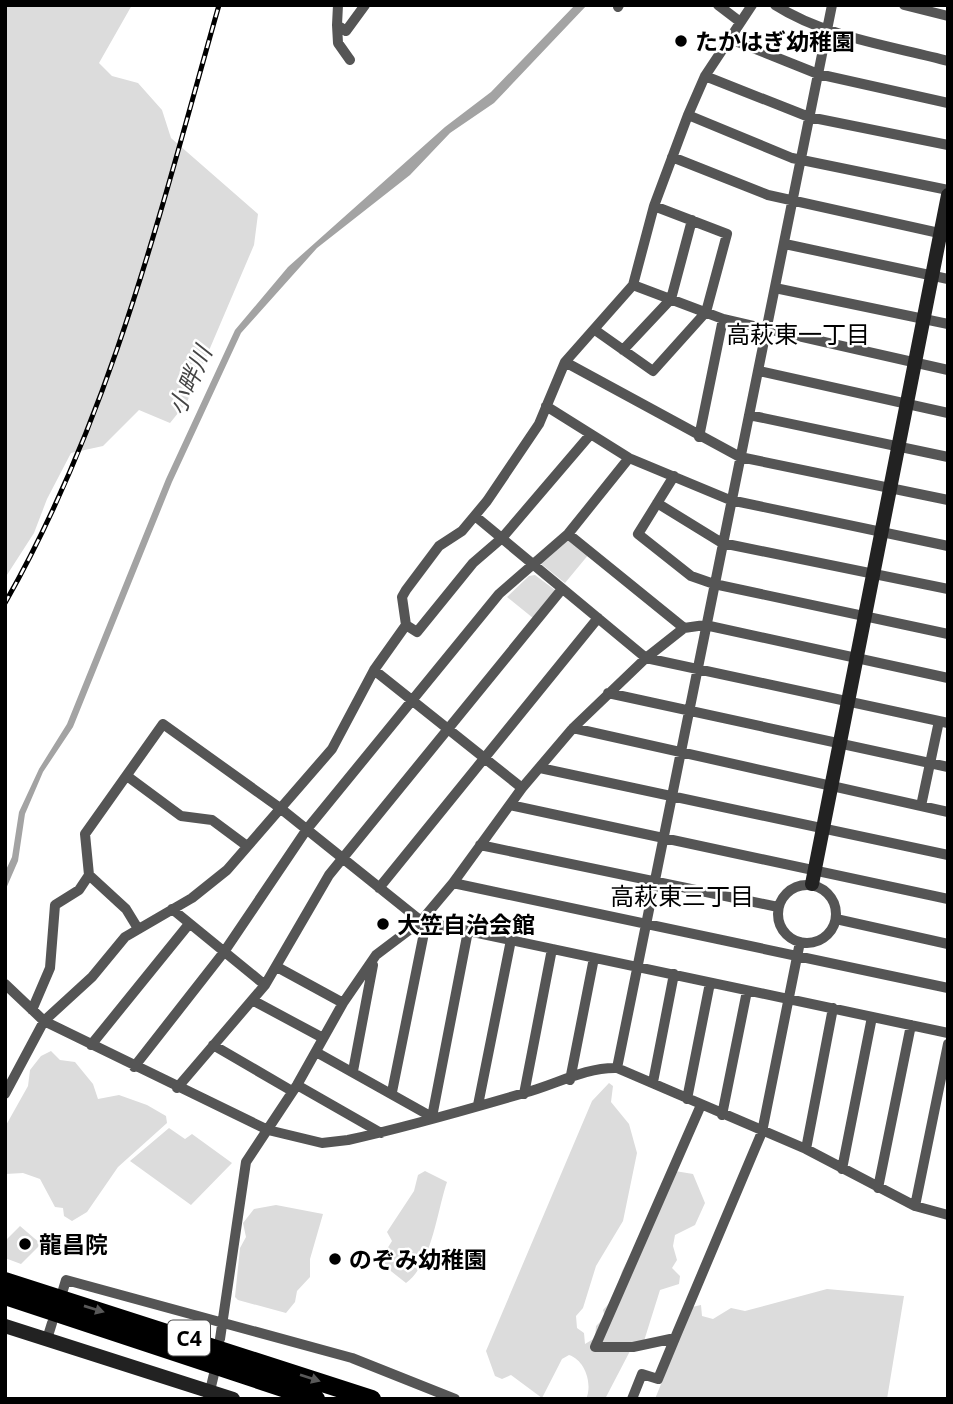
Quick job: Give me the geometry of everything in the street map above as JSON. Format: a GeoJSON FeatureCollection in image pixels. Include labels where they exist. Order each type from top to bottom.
{"type":"FeatureCollection","features":[{"type":"Feature","properties":{"kind":"highway","name":"C4"},"geometry":{"type":"LineString","coordinates":[[5,1281],[372,1399]]}},
{"type":"Feature","properties":{"kind":"highway","name":"C4"},"geometry":{"type":"LineString","coordinates":[[5,1296],[316,1399]]}},
{"type":"Feature","properties":{"kind":"street"},"geometry":{"type":"LineString","coordinates":[[338,5],[338,43],[350,60]]}},
{"type":"Feature","properties":{"kind":"street"},"geometry":{"type":"LineString","coordinates":[[337,25],[346,31],[365,5]]}},
{"type":"Feature","properties":{"kind":"street"},"geometry":{"type":"LineString","coordinates":[[718,5],[739,21]]}},
{"type":"Feature","properties":{"kind":"street"},"geometry":{"type":"LineString","coordinates":[[5,1094],[44,1021],[92,977],[125,937],[137,927],[209,886],[332,749],[374,670],[406,625],[402,597],[406,590],[439,546],[462,531],[475,516],[539,424],[565,362],[634,285],[654,206],[688,115],[705,76],[752,5]]}},
{"type":"Feature","properties":{"kind":"street"},"geometry":{"type":"LineString","coordinates":[[775,5],[797,19],[827,29],[948,61]]}},
{"type":"Feature","properties":{"kind":"street"},"geometry":{"type":"LineString","coordinates":[[617,1068],[678,753],[759,372],[832,5]]}},
{"type":"Feature","properties":{"kind":"street"},"geometry":{"type":"LineString","coordinates":[[905,5],[948,16]]}},
{"type":"Feature","properties":{"kind":"street"},"geometry":{"type":"LineString","coordinates":[[728,38],[818,74],[948,103]]}},
{"type":"Feature","properties":{"kind":"street"},"geometry":{"type":"LineString","coordinates":[[705,76],[809,117],[948,145]]}},
{"type":"Feature","properties":{"kind":"street"},"geometry":{"type":"LineString","coordinates":[[688,115],[800,160],[948,192],[944,234],[932,276],[813,877]]}},
{"type":"Feature","properties":{"kind":"street"},"geometry":{"type":"LineString","coordinates":[[672,157],[792,201],[944,234]]}},
{"type":"Feature","properties":{"kind":"street"},"geometry":{"type":"LineString","coordinates":[[595,330],[653,371],[706,312],[727,234],[654,206]]}},
{"type":"Feature","properties":{"kind":"street"},"geometry":{"type":"LineString","coordinates":[[623,350],[671,299],[692,220]]}},
{"type":"Feature","properties":{"kind":"street"},"geometry":{"type":"LineString","coordinates":[[785,244],[948,279]]}},
{"type":"Feature","properties":{"kind":"street"},"geometry":{"type":"LineString","coordinates":[[634,285],[723,319],[948,370]]}},
{"type":"Feature","properties":{"kind":"street"},"geometry":{"type":"LineString","coordinates":[[775,288],[948,324]]}},
{"type":"Feature","properties":{"kind":"street"},"geometry":{"type":"LineString","coordinates":[[699,437],[723,319]]}},
{"type":"Feature","properties":{"kind":"street"},"geometry":{"type":"LineString","coordinates":[[565,362],[740,457],[948,500]]}},
{"type":"Feature","properties":{"kind":"street"},"geometry":{"type":"LineString","coordinates":[[759,372],[948,413]]}},
{"type":"Feature","properties":{"kind":"street"},"geometry":{"type":"LineString","coordinates":[[546,406],[629,458],[730,500],[948,546]]}},
{"type":"Feature","properties":{"kind":"street"},"geometry":{"type":"LineString","coordinates":[[749,415],[948,457]]}},
{"type":"Feature","properties":{"kind":"street"},"geometry":{"type":"LineString","coordinates":[[406,625],[416,632],[473,563],[502,538],[590,435]]}},
{"type":"Feature","properties":{"kind":"street"},"geometry":{"type":"LineString","coordinates":[[134,1067],[225,952],[307,829],[499,594],[568,534],[629,458]]}},
{"type":"Feature","properties":{"kind":"street"},"geometry":{"type":"LineString","coordinates":[[674,476],[638,534],[691,576],[714,584],[948,634]]}},
{"type":"Feature","properties":{"kind":"street"},"geometry":{"type":"LineString","coordinates":[[657,503],[722,542],[948,589]]}},
{"type":"Feature","properties":{"kind":"street"},"geometry":{"type":"LineString","coordinates":[[475,516],[646,657],[943,722],[930,763],[921,806]]}},
{"type":"Feature","properties":{"kind":"street"},"geometry":{"type":"LineString","coordinates":[[568,534],[684,628]]}},
{"type":"Feature","properties":{"kind":"street"},"geometry":{"type":"LineString","coordinates":[[177,1088],[265,985],[329,875],[445,729],[562,589]]}},
{"type":"Feature","properties":{"kind":"street"},"geometry":{"type":"LineString","coordinates":[[379,888],[598,618]]}},
{"type":"Feature","properties":{"kind":"street"},"geometry":{"type":"LineString","coordinates":[[220,1339],[246,1163],[316,1052],[343,1003],[376,955],[421,921],[453,883],[522,788],[573,728],[646,657],[684,628],[705,625],[948,678]]}},
{"type":"Feature","properties":{"kind":"street"},"geometry":{"type":"LineString","coordinates":[[374,670],[483,760],[522,788]]}},
{"type":"Feature","properties":{"kind":"street"},"geometry":{"type":"LineString","coordinates":[[608,693],[948,767]]}},
{"type":"Feature","properties":{"kind":"street"},"geometry":{"type":"LineString","coordinates":[[32,1010],[50,968],[55,905],[79,890],[89,875],[85,834],[163,724],[307,829],[421,921],[425,928],[392,1092]]}},
{"type":"Feature","properties":{"kind":"street"},"geometry":{"type":"LineString","coordinates":[[573,728],[831,788],[948,812]]}},
{"type":"Feature","properties":{"kind":"street"},"geometry":{"type":"LineString","coordinates":[[540,768],[948,855]]}},
{"type":"Feature","properties":{"kind":"street"},"geometry":{"type":"LineString","coordinates":[[127,776],[181,816],[212,820],[247,846]]}},
{"type":"Feature","properties":{"kind":"street"},"geometry":{"type":"LineString","coordinates":[[510,805],[663,836],[813,877],[948,899]]}},
{"type":"Feature","properties":{"kind":"street"},"geometry":{"type":"LineString","coordinates":[[480,845],[778,907]]}},
{"type":"Feature","properties":{"kind":"street"},"geometry":{"type":"LineString","coordinates":[[89,875],[126,909],[137,927]]}},
{"type":"Feature","properties":{"kind":"street"},"geometry":{"type":"LineString","coordinates":[[813,877],[834,901],[836,919],[833,928],[819,941],[792,940],[780,926],[778,907],[787,892],[813,877]]}},
{"type":"Feature","properties":{"kind":"street"},"geometry":{"type":"LineString","coordinates":[[453,883],[948,988]]}},
{"type":"Feature","properties":{"kind":"street"},"geometry":{"type":"LineString","coordinates":[[172,909],[265,985]]}},
{"type":"Feature","properties":{"kind":"street"},"geometry":{"type":"LineString","coordinates":[[836,919],[948,944]]}},
{"type":"Feature","properties":{"kind":"street"},"geometry":{"type":"LineString","coordinates":[[421,921],[948,1033]]}},
{"type":"Feature","properties":{"kind":"street"},"geometry":{"type":"LineString","coordinates":[[91,1045],[189,924]]}},
{"type":"Feature","properties":{"kind":"street"},"geometry":{"type":"LineString","coordinates":[[432,1117],[468,931]]}},
{"type":"Feature","properties":{"kind":"street"},"geometry":{"type":"LineString","coordinates":[[478,1105],[511,940]]}},
{"type":"Feature","properties":{"kind":"street"},"geometry":{"type":"LineString","coordinates":[[632,1399],[642,1374],[658,1379],[762,1132],[800,942]]}},
{"type":"Feature","properties":{"kind":"street"},"geometry":{"type":"LineString","coordinates":[[524,1094],[552,949]]}},
{"type":"Feature","properties":{"kind":"street"},"geometry":{"type":"LineString","coordinates":[[570,1080],[594,958]]}},
{"type":"Feature","properties":{"kind":"street"},"geometry":{"type":"LineString","coordinates":[[353,1071],[374,960]]}},
{"type":"Feature","properties":{"kind":"street"},"geometry":{"type":"LineString","coordinates":[[277,967],[343,1003]]}},
{"type":"Feature","properties":{"kind":"street"},"geometry":{"type":"LineString","coordinates":[[653,1082],[674,974]]}},
{"type":"Feature","properties":{"kind":"street"},"geometry":{"type":"LineString","coordinates":[[687,1099],[710,983]]}},
{"type":"Feature","properties":{"kind":"street"},"geometry":{"type":"LineString","coordinates":[[5,984],[44,1021],[268,1130],[322,1143],[381,1133],[570,1080],[590,1069],[617,1068],[807,1149],[915,1206],[948,1216]]}},
{"type":"Feature","properties":{"kind":"street"},"geometry":{"type":"LineString","coordinates":[[722,1115],[747,991]]}},
{"type":"Feature","properties":{"kind":"street"},"geometry":{"type":"LineString","coordinates":[[251,1000],[323,1038]]}},
{"type":"Feature","properties":{"kind":"street"},"geometry":{"type":"LineString","coordinates":[[807,1149],[834,1008]]}},
{"type":"Feature","properties":{"kind":"street"},"geometry":{"type":"LineString","coordinates":[[842,1168],[872,1017]]}},
{"type":"Feature","properties":{"kind":"street"},"geometry":{"type":"LineString","coordinates":[[878,1188],[911,1025]]}},
{"type":"Feature","properties":{"kind":"street"},"geometry":{"type":"LineString","coordinates":[[915,1206],[948,1044]]}},
{"type":"Feature","properties":{"kind":"street"},"geometry":{"type":"LineString","coordinates":[[213,1045],[381,1133]]}},
{"type":"Feature","properties":{"kind":"street"},"geometry":{"type":"LineString","coordinates":[[316,1052],[392,1092],[432,1117]]}},
{"type":"Feature","properties":{"kind":"street"},"geometry":{"type":"LineString","coordinates":[[675,1338],[633,1346],[595,1347],[701,1105]]}},
{"type":"Feature","properties":{"kind":"street"},"geometry":{"type":"LineString","coordinates":[[62,1290],[66,1280],[301,1343],[352,1358],[455,1399]]}},
{"type":"Feature","properties":{"kind":"street"},"geometry":{"type":"LineString","coordinates":[[47,1339],[52,1323]]}},
{"type":"Feature","properties":{"kind":"street"},"geometry":{"type":"LineString","coordinates":[[5,1326],[209,1395],[233,1399]]}},
{"type":"Feature","properties":{"kind":"street"},"geometry":{"type":"LineString","coordinates":[[209,1395],[214,1374]]}},
{"type":"Feature","properties":{"kind":"shaded area"},"geometry":{"type":"Polygon","coordinates":[[[8,5],[132,5],[99,63],[112,76],[138,83],[162,110],[171,138],[258,214],[254,245],[187,402],[170,423],[139,410],[103,446],[71,453],[47,499],[34,533],[5,578],[5,9],[8,5]]]}},
{"type":"Feature","properties":{"kind":"shaded area"},"geometry":{"type":"Polygon","coordinates":[[[575,5],[587,5],[494,103],[450,133],[410,175],[317,248],[241,333],[172,482],[73,727],[43,772],[25,814],[18,861],[5,891],[5,872],[12,857],[19,812],[39,769],[67,724],[166,479],[235,330],[288,267],[445,127],[491,92],[575,5]]]}},
{"type":"Feature","properties":{"kind":"shaded area"},"geometry":{"type":"Polygon","coordinates":[[[568,538],[589,554],[565,583],[540,563],[568,538]]]}},
{"type":"Feature","properties":{"kind":"shaded area"},"geometry":{"type":"Polygon","coordinates":[[[535,575],[555,590],[533,618],[507,597],[529,576],[535,575]]]}},
{"type":"Feature","properties":{"kind":"shaded area"},"geometry":{"type":"Polygon","coordinates":[[[51,1051],[60,1060],[75,1062],[93,1084],[98,1099],[119,1095],[147,1105],[166,1116],[167,1123],[118,1167],[87,1212],[72,1221],[64,1216],[63,1208],[55,1207],[40,1179],[23,1173],[5,1174],[5,1127],[28,1086],[30,1070],[41,1056],[51,1051]]]}},
{"type":"Feature","properties":{"kind":"shaded area"},"geometry":{"type":"Polygon","coordinates":[[[609,1083],[613,1086],[611,1102],[629,1124],[637,1153],[623,1221],[596,1266],[583,1308],[576,1316],[577,1328],[584,1333],[585,1344],[595,1338],[596,1326],[605,1317],[603,1310],[614,1298],[622,1271],[675,1171],[693,1174],[705,1203],[695,1225],[675,1235],[673,1246],[677,1260],[672,1268],[680,1276],[679,1284],[660,1290],[644,1341],[630,1351],[605,1399],[586,1399],[589,1386],[586,1373],[579,1362],[569,1355],[562,1359],[542,1398],[511,1375],[502,1379],[495,1376],[486,1351],[592,1101],[609,1083]]]}},
{"type":"Feature","properties":{"kind":"shaded area"},"geometry":{"type":"Polygon","coordinates":[[[169,1128],[185,1139],[192,1134],[232,1163],[191,1205],[130,1161],[169,1128]]]}},
{"type":"Feature","properties":{"kind":"shaded area"},"geometry":{"type":"Polygon","coordinates":[[[425,1171],[447,1182],[428,1250],[415,1274],[406,1283],[387,1268],[382,1257],[392,1241],[387,1232],[414,1191],[418,1175],[425,1171]]]}},
{"type":"Feature","properties":{"kind":"shaded area"},"geometry":{"type":"Polygon","coordinates":[[[276,1205],[323,1214],[310,1259],[310,1277],[297,1291],[295,1302],[286,1313],[235,1297],[240,1248],[246,1237],[243,1223],[254,1209],[276,1205]]]}},
{"type":"Feature","properties":{"kind":"shaded area"},"geometry":{"type":"Polygon","coordinates":[[[20,1226],[41,1244],[21,1264],[5,1258],[5,1241],[20,1226]]]}},
{"type":"Feature","properties":{"kind":"shaded area"},"geometry":{"type":"Polygon","coordinates":[[[827,1289],[904,1296],[887,1399],[655,1399],[692,1307],[701,1305],[702,1316],[713,1319],[731,1308],[745,1311],[827,1289]]]}},
{"type":"Feature","properties":{"kind":"railway"},"geometry":{"type":"LineString","coordinates":[[5,603],[75,460],[104,386],[154,235],[219,5]]}},
{"type":"Feature","properties":{"kind":"place","name":"たかはぎ幼稚園"},"geometry":{"type":"Point","coordinates":[681,41]}},
{"type":"Feature","properties":{"kind":"place","name":"大笠自治会館"},"geometry":{"type":"Point","coordinates":[383,924]}},
{"type":"Feature","properties":{"kind":"place","name":"龍昌院"},"geometry":{"type":"Point","coordinates":[25,1244]}},
{"type":"Feature","properties":{"kind":"place","name":"のぞみ幼稚園"},"geometry":{"type":"Point","coordinates":[335,1259]}},
{"type":"Feature","properties":{"kind":"district","name":"高萩東一丁目"},"geometry":{"type":"Point","coordinates":[798,333]}},
{"type":"Feature","properties":{"kind":"district","name":"高萩東三丁目"},"geometry":{"type":"Point","coordinates":[682,895]}},
{"type":"Feature","properties":{"kind":"water label","name":"小畔川"},"geometry":{"type":"Point","coordinates":[189,380]}}]}
